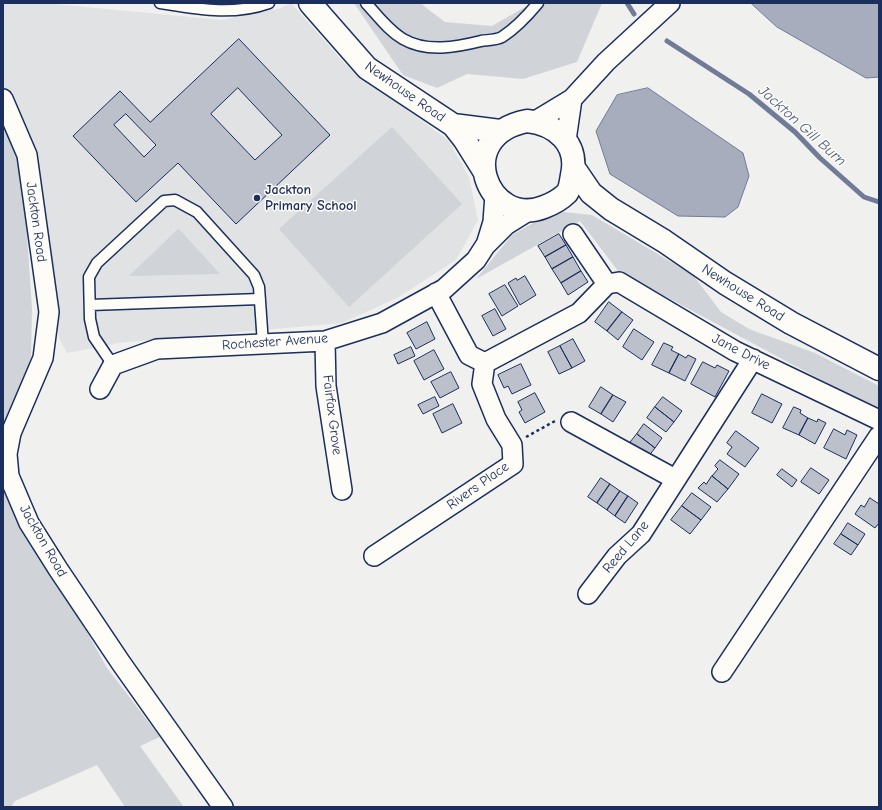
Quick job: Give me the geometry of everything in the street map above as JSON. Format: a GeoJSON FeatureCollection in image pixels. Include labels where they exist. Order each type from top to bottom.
{"type":"FeatureCollection","features":[{"type":"Feature","properties":{"kind":"street","name":"Newhouse Road"},"geometry":{"type":"LineString","coordinates":[[310,3],[366,68],[453,126],[464,138],[484,172]]}},
{"type":"Feature","properties":{"kind":"street"},"geometry":{"type":"LineString","coordinates":[[534,122],[572,99],[606,62],[670,3]]}},
{"type":"Feature","properties":{"kind":"street","name":"Jackton Road"},"geometry":{"type":"LineString","coordinates":[[3,99],[27,155],[49,312],[43,358],[11,433],[7,454],[9,476],[29,523],[58,569],[121,663],[223,807]]}},
{"type":"Feature","properties":{"kind":"street"},"geometry":{"type":"LineString","coordinates":[[566,140],[572,99]]}},
{"type":"Feature","properties":{"kind":"street"},"geometry":{"type":"LineString","coordinates":[[527,121],[542,123],[555,129],[566,140],[572,153],[574,168],[568,192],[556,201],[538,210],[523,210],[509,206],[495,195],[488,186],[484,172],[484,156],[490,143],[500,132],[512,124],[527,121]]}},
{"type":"Feature","properties":{"kind":"street","name":"Newhouse Road"},"geometry":{"type":"LineString","coordinates":[[453,126],[500,132]]}},
{"type":"Feature","properties":{"kind":"street","name":"Newhouse Road"},"geometry":{"type":"LineString","coordinates":[[574,168],[591,193],[610,209],[664,241],[725,283],[792,323],[879,369]]}},
{"type":"Feature","properties":{"kind":"street","name":"Rochester Avenue"},"geometry":{"type":"LineString","coordinates":[[486,246],[493,222],[495,195]]}},
{"type":"Feature","properties":{"kind":"street","name":"Newhouse Road"},"geometry":{"type":"LineString","coordinates":[[556,201],[584,203],[610,209]]}},
{"type":"Feature","properties":{"kind":"street","name":"Rochester Avenue"},"geometry":{"type":"LineString","coordinates":[[113,365],[157,349],[325,341],[382,323],[444,289],[476,260],[486,246],[506,225],[530,210]]}},
{"type":"Feature","properties":{"kind":"street"},"geometry":{"type":"LineString","coordinates":[[436,293],[469,355],[485,363],[579,313],[606,284],[573,234]]}},
{"type":"Feature","properties":{"kind":"street","name":"Jane Drive"},"geometry":{"type":"LineString","coordinates":[[606,284],[619,282],[735,351],[879,420]]}},
{"type":"Feature","properties":{"kind":"street","name":"Fairfax Grove"},"geometry":{"type":"LineString","coordinates":[[325,341],[326,386],[342,490]]}},
{"type":"Feature","properties":{"kind":"street","name":"Reed Lane"},"geometry":{"type":"LineString","coordinates":[[588,594],[617,556],[641,534],[753,359]]}},
{"type":"Feature","properties":{"kind":"street","name":"Rivers Place"},"geometry":{"type":"LineString","coordinates":[[374,556],[513,464],[512,445],[496,419],[482,384],[485,363]]}},
{"type":"Feature","properties":{"kind":"street"},"geometry":{"type":"LineString","coordinates":[[100,389],[113,365]]}},
{"type":"Feature","properties":{"kind":"street"},"geometry":{"type":"LineString","coordinates":[[571,422],[675,479]]}},
{"type":"Feature","properties":{"kind":"street"},"geometry":{"type":"LineString","coordinates":[[722,672],[879,436]]}},
{"type":"Feature","properties":{"kind":"lane"},"geometry":{"type":"LineString","coordinates":[[160,3],[205,11],[230,12],[253,9],[269,3]]}},
{"type":"Feature","properties":{"kind":"lane"},"geometry":{"type":"LineString","coordinates":[[366,3],[390,30],[405,40],[420,46],[439,48],[458,46],[501,37],[524,19],[538,3]]}},
{"type":"Feature","properties":{"kind":"lane"},"geometry":{"type":"LineString","coordinates":[[113,365],[94,337],[90,319],[89,277],[97,263],[164,201],[175,200],[197,212],[254,275],[259,287],[263,344]]}},
{"type":"Feature","properties":{"kind":"lane"},"geometry":{"type":"LineString","coordinates":[[90,305],[260,299]]}},
{"type":"Feature","properties":{"kind":"path"},"geometry":{"type":"LineString","coordinates":[[512,445],[556,420],[571,422]]}},
{"type":"Feature","properties":{"kind":"shaded area","name":"Jackton Primary School"},"geometry":{"type":"Polygon","coordinates":[[[3,3],[45,3],[221,20],[281,8],[291,3],[346,65],[448,140],[469,177],[478,220],[456,260],[397,298],[342,323],[118,343],[67,353],[59,338],[37,166],[3,84],[3,3]]]}},
{"type":"Feature","properties":{"kind":"shaded area"},"geometry":{"type":"Polygon","coordinates":[[[354,3],[420,3],[445,22],[492,26],[532,3],[602,3],[577,62],[523,79],[467,74],[437,88],[403,75],[354,3]]]}},
{"type":"Feature","properties":{"kind":"shaded area"},"geometry":{"type":"Polygon","coordinates":[[[3,122],[22,161],[32,309],[31,357],[15,402],[3,425],[3,122]]]}},
{"type":"Feature","properties":{"kind":"shaded area"},"geometry":{"type":"Polygon","coordinates":[[[392,127],[462,204],[349,307],[279,229],[392,127]]]}},
{"type":"Feature","properties":{"kind":"shaded area"},"geometry":{"type":"Polygon","coordinates":[[[554,211],[592,215],[693,275],[721,312],[749,329],[815,353],[879,386],[879,411],[618,271],[580,221],[476,279],[512,235],[554,211]]]}},
{"type":"Feature","properties":{"kind":"shaded area"},"geometry":{"type":"Polygon","coordinates":[[[178,229],[220,274],[129,276],[178,229]]]}},
{"type":"Feature","properties":{"kind":"shaded area"},"geometry":{"type":"Polygon","coordinates":[[[3,482],[107,668],[160,737],[140,746],[184,807],[125,807],[97,765],[15,801],[11,807],[3,807],[3,482]]]}},
{"type":"Feature","properties":{"kind":"water"},"geometry":{"type":"Polygon","coordinates":[[[751,3],[879,3],[879,77],[866,78],[777,27],[751,3]]]}},
{"type":"Feature","properties":{"kind":"water"},"geometry":{"type":"Polygon","coordinates":[[[648,88],[743,153],[749,176],[738,207],[725,217],[678,216],[610,174],[596,131],[617,95],[648,88]]]}},
{"type":"Feature","properties":{"kind":"building"},"geometry":{"type":"Polygon","coordinates":[[[239,39],[330,135],[236,224],[178,163],[136,202],[73,136],[120,91],[150,122],[239,39]],[[238,88],[211,114],[255,160],[282,135],[238,88]],[[126,114],[114,125],[144,157],[156,145],[126,114]]]}},
{"type":"Feature","properties":{"kind":"building"},"geometry":{"type":"Polygon","coordinates":[[[559,234],[566,245],[545,257],[538,246],[559,234]]]}},
{"type":"Feature","properties":{"kind":"building"},"geometry":{"type":"Polygon","coordinates":[[[566,245],[573,257],[552,269],[545,257],[566,245]]]}},
{"type":"Feature","properties":{"kind":"building"},"geometry":{"type":"Polygon","coordinates":[[[573,257],[581,271],[561,283],[552,269],[573,257]]]}},
{"type":"Feature","properties":{"kind":"building"},"geometry":{"type":"Polygon","coordinates":[[[581,271],[588,282],[568,295],[561,283],[581,271]]]}},
{"type":"Feature","properties":{"kind":"building"},"geometry":{"type":"Polygon","coordinates":[[[525,276],[536,295],[520,305],[508,283],[516,278],[517,280],[525,276]]]}},
{"type":"Feature","properties":{"kind":"building"},"geometry":{"type":"Polygon","coordinates":[[[505,285],[518,306],[502,316],[489,294],[505,285]]]}},
{"type":"Feature","properties":{"kind":"building"},"geometry":{"type":"Polygon","coordinates":[[[609,302],[622,312],[607,331],[595,322],[609,302]]]}},
{"type":"Feature","properties":{"kind":"building"},"geometry":{"type":"Polygon","coordinates":[[[495,309],[506,329],[493,336],[482,316],[495,309]]]}},
{"type":"Feature","properties":{"kind":"building"},"geometry":{"type":"Polygon","coordinates":[[[622,312],[633,320],[618,340],[607,331],[622,312]]]}},
{"type":"Feature","properties":{"kind":"building"},"geometry":{"type":"Polygon","coordinates":[[[427,322],[435,339],[416,349],[407,333],[427,322]]]}},
{"type":"Feature","properties":{"kind":"building"},"geometry":{"type":"Polygon","coordinates":[[[634,329],[654,342],[642,360],[623,347],[634,329]]]}},
{"type":"Feature","properties":{"kind":"building"},"geometry":{"type":"Polygon","coordinates":[[[573,339],[585,361],[572,368],[560,346],[573,339]]]}},
{"type":"Feature","properties":{"kind":"building"},"geometry":{"type":"Polygon","coordinates":[[[664,343],[673,347],[671,350],[679,354],[669,373],[652,365],[664,343]]]}},
{"type":"Feature","properties":{"kind":"building"},"geometry":{"type":"Polygon","coordinates":[[[560,346],[572,368],[559,374],[548,352],[560,346]]]}},
{"type":"Feature","properties":{"kind":"building"},"geometry":{"type":"Polygon","coordinates":[[[411,347],[415,356],[398,364],[394,355],[411,347]]]}},
{"type":"Feature","properties":{"kind":"building"},"geometry":{"type":"Polygon","coordinates":[[[434,350],[444,369],[424,380],[414,361],[434,350]]]}},
{"type":"Feature","properties":{"kind":"building"},"geometry":{"type":"Polygon","coordinates":[[[679,354],[686,358],[688,355],[696,359],[685,381],[669,373],[679,354]]]}},
{"type":"Feature","properties":{"kind":"building"},"geometry":{"type":"Polygon","coordinates":[[[703,362],[715,368],[717,365],[729,371],[715,397],[691,384],[703,362]]]}},
{"type":"Feature","properties":{"kind":"building"},"geometry":{"type":"Polygon","coordinates":[[[521,364],[531,385],[512,394],[508,386],[504,388],[498,375],[521,364]]]}},
{"type":"Feature","properties":{"kind":"building"},"geometry":{"type":"Polygon","coordinates":[[[451,372],[459,388],[440,398],[431,382],[451,372]]]}},
{"type":"Feature","properties":{"kind":"building"},"geometry":{"type":"Polygon","coordinates":[[[601,387],[613,395],[601,414],[589,407],[601,387]]]}},
{"type":"Feature","properties":{"kind":"building"},"geometry":{"type":"Polygon","coordinates":[[[535,393],[545,412],[525,423],[519,412],[522,410],[518,402],[535,393]]]}},
{"type":"Feature","properties":{"kind":"building"},"geometry":{"type":"Polygon","coordinates":[[[762,394],[782,404],[772,423],[752,413],[762,394]]]}},
{"type":"Feature","properties":{"kind":"building"},"geometry":{"type":"Polygon","coordinates":[[[613,395],[626,402],[613,422],[601,414],[613,395]]]}},
{"type":"Feature","properties":{"kind":"building"},"geometry":{"type":"Polygon","coordinates":[[[435,397],[439,406],[423,414],[418,405],[435,397]]]}},
{"type":"Feature","properties":{"kind":"building"},"geometry":{"type":"Polygon","coordinates":[[[663,397],[682,411],[674,422],[655,407],[663,397]]]}},
{"type":"Feature","properties":{"kind":"building"},"geometry":{"type":"Polygon","coordinates":[[[453,404],[462,423],[442,433],[433,414],[453,404]]]}},
{"type":"Feature","properties":{"kind":"building"},"geometry":{"type":"Polygon","coordinates":[[[655,407],[674,422],[666,432],[647,418],[655,407]]]}},
{"type":"Feature","properties":{"kind":"building"},"geometry":{"type":"Polygon","coordinates":[[[794,407],[801,410],[800,413],[808,418],[799,435],[783,428],[794,407]]]}},
{"type":"Feature","properties":{"kind":"building"},"geometry":{"type":"Polygon","coordinates":[[[808,418],[817,422],[818,419],[826,423],[815,444],[799,435],[808,418]]]}},
{"type":"Feature","properties":{"kind":"building"},"geometry":{"type":"Polygon","coordinates":[[[644,424],[662,438],[655,448],[637,434],[644,424]]]}},
{"type":"Feature","properties":{"kind":"building"},"geometry":{"type":"Polygon","coordinates":[[[834,429],[845,435],[847,430],[857,435],[846,459],[824,448],[834,429]]]}},
{"type":"Feature","properties":{"kind":"building"},"geometry":{"type":"Polygon","coordinates":[[[736,431],[759,448],[745,467],[727,454],[732,447],[727,443],[736,431]]]}},
{"type":"Feature","properties":{"kind":"building"},"geometry":{"type":"Polygon","coordinates":[[[637,434],[655,448],[648,457],[629,444],[637,434]]]}},
{"type":"Feature","properties":{"kind":"building"},"geometry":{"type":"Polygon","coordinates":[[[720,460],[739,474],[728,489],[712,476],[718,469],[715,466],[720,460]]]}},
{"type":"Feature","properties":{"kind":"building"},"geometry":{"type":"Polygon","coordinates":[[[811,468],[829,480],[819,494],[801,482],[811,468]]]}},
{"type":"Feature","properties":{"kind":"building"},"geometry":{"type":"Polygon","coordinates":[[[782,469],[797,480],[792,487],[777,475],[782,469]]]}},
{"type":"Feature","properties":{"kind":"building"},"geometry":{"type":"Polygon","coordinates":[[[712,476],[728,489],[717,502],[698,488],[704,482],[706,484],[712,476]]]}},
{"type":"Feature","properties":{"kind":"building"},"geometry":{"type":"Polygon","coordinates":[[[601,478],[610,484],[597,503],[588,497],[601,478]]]}},
{"type":"Feature","properties":{"kind":"building"},"geometry":{"type":"Polygon","coordinates":[[[610,484],[620,491],[607,510],[597,503],[610,484]]]}},
{"type":"Feature","properties":{"kind":"building"},"geometry":{"type":"Polygon","coordinates":[[[620,491],[628,496],[615,516],[607,510],[620,491]]]}},
{"type":"Feature","properties":{"kind":"building"},"geometry":{"type":"Polygon","coordinates":[[[692,493],[711,507],[701,520],[682,506],[692,493]]]}},
{"type":"Feature","properties":{"kind":"building"},"geometry":{"type":"Polygon","coordinates":[[[628,496],[638,503],[625,523],[615,516],[628,496]]]}},
{"type":"Feature","properties":{"kind":"building"},"geometry":{"type":"Polygon","coordinates":[[[870,498],[879,504],[879,523],[875,528],[855,514],[861,505],[864,507],[870,498]]]}},
{"type":"Feature","properties":{"kind":"building"},"geometry":{"type":"Polygon","coordinates":[[[682,506],[701,520],[690,534],[671,520],[682,506]]]}},
{"type":"Feature","properties":{"kind":"building"},"geometry":{"type":"Polygon","coordinates":[[[848,523],[865,534],[858,545],[841,534],[848,523]]]}},
{"type":"Feature","properties":{"kind":"building"},"geometry":{"type":"Polygon","coordinates":[[[841,534],[858,545],[851,555],[834,544],[841,534]]]}},
{"type":"Feature","properties":{"kind":"waterway","name":"Jackton Gill Burn"},"geometry":{"type":"LineString","coordinates":[[627,3],[634,14]]}},
{"type":"Feature","properties":{"kind":"waterway","name":"Jackton Gill Burn"},"geometry":{"type":"LineString","coordinates":[[667,41],[749,94],[795,132],[820,158],[864,197],[879,202]]}},
{"type":"Feature","properties":{"kind":"place","name":"Jackton Primary School"},"geometry":{"type":"Point","coordinates":[257,198]}}]}
